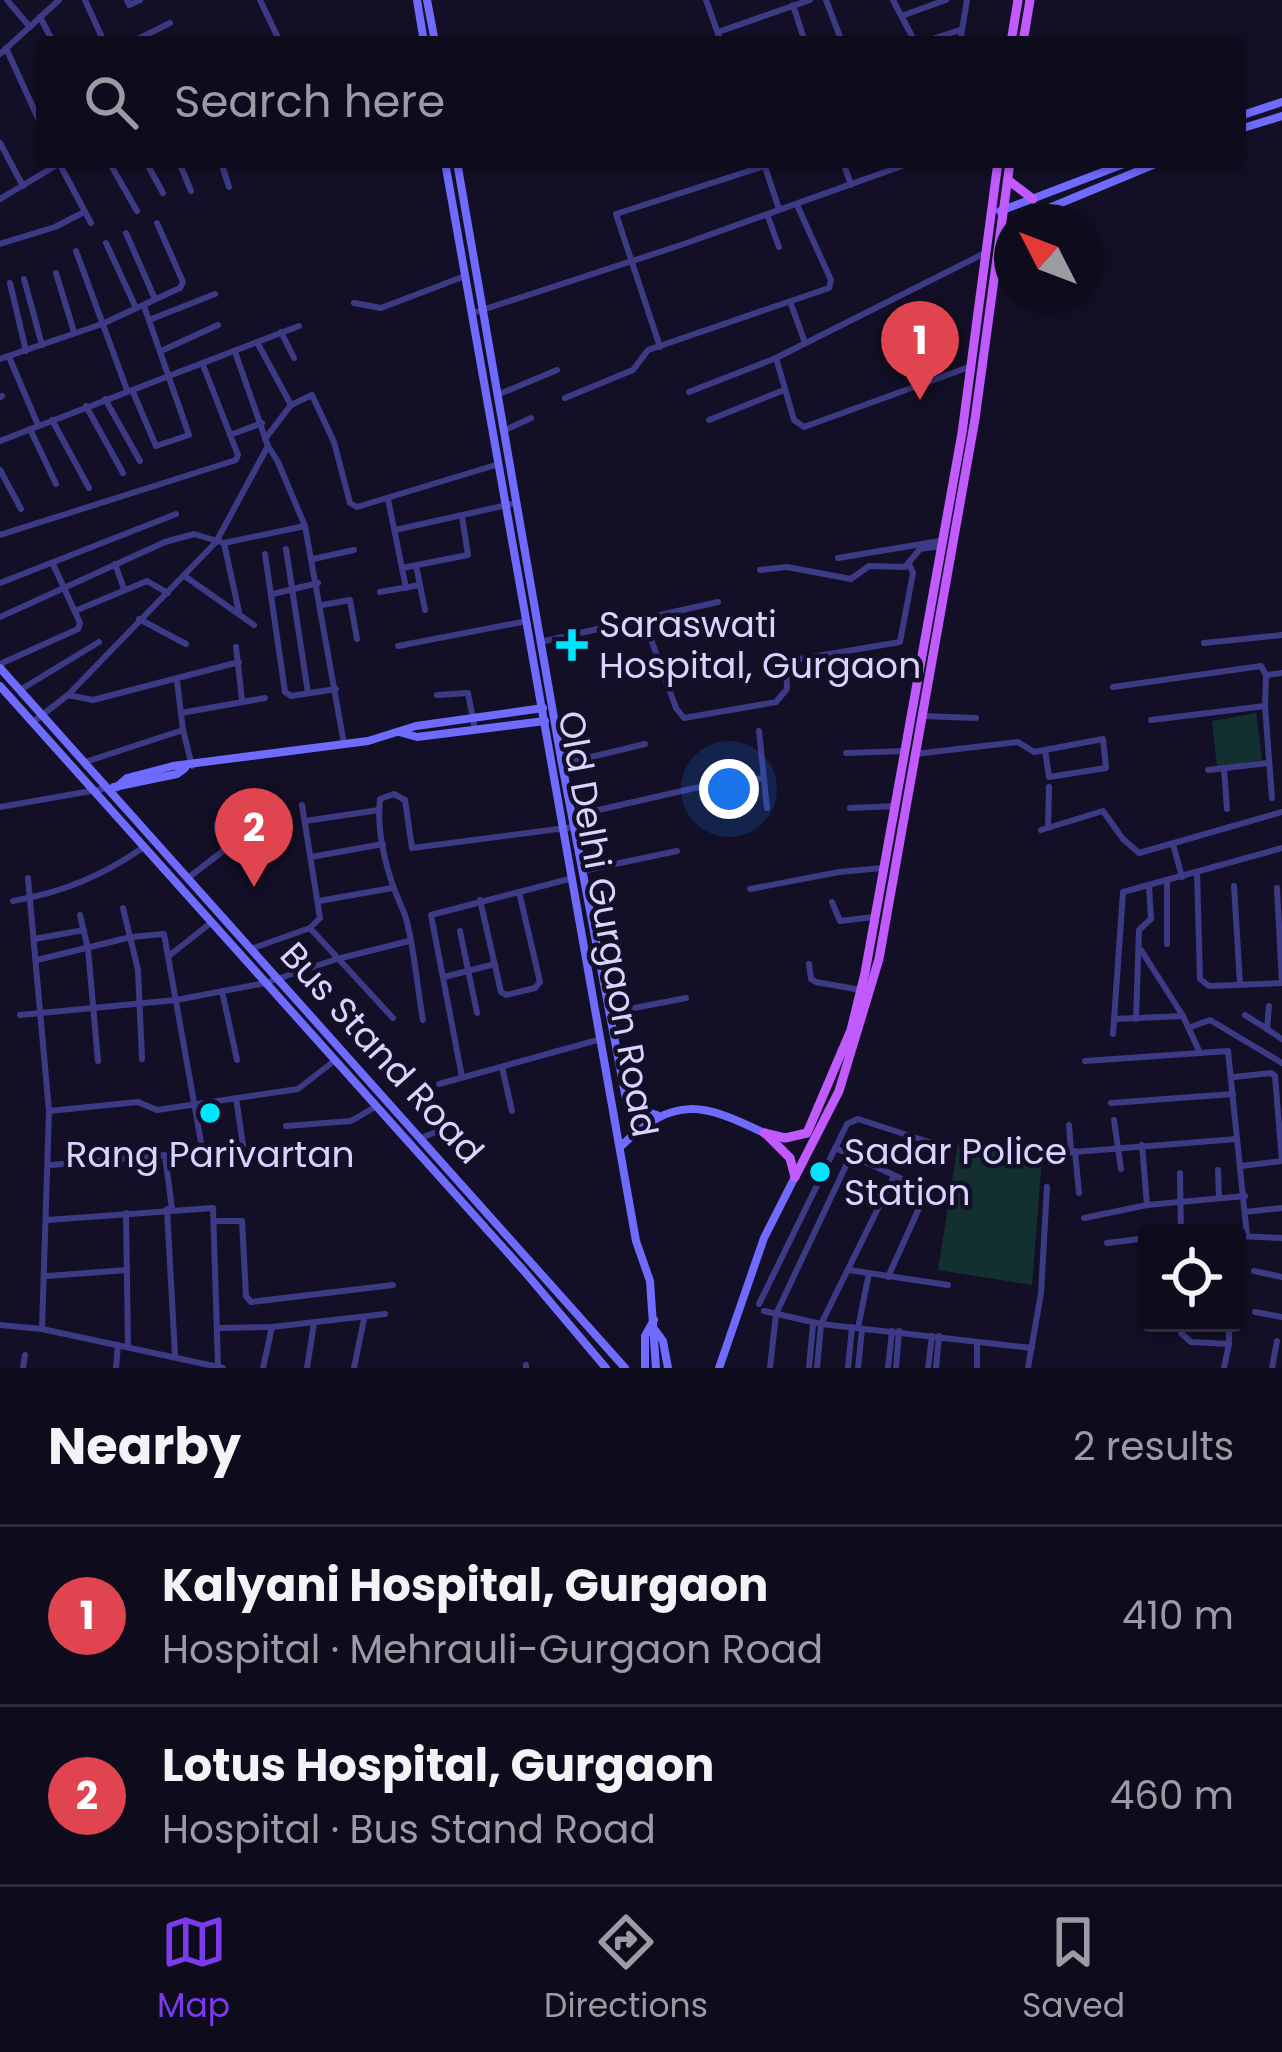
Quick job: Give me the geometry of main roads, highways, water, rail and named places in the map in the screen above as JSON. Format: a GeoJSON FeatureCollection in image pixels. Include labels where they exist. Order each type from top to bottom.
{"type":"FeatureCollection","features":[{"type":"Feature","properties":{"kind":"main road"},"geometry":{"type":"LineString","coordinates":[[1013,36],[1018,0]]}},
{"type":"Feature","properties":{"kind":"main road"},"geometry":{"type":"LineString","coordinates":[[1024,36],[1030,0]]}},
{"type":"Feature","properties":{"kind":"main road"},"geometry":{"type":"LineString","coordinates":[[904,790],[896,806],[861,990],[828,1091],[807,1133],[785,1138],[764,1132],[790,1158],[795,1177],[839,1091],[867,1006],[904,790],[973,366],[997,168]]}},
{"type":"Feature","properties":{"kind":"main road"},"geometry":{"type":"LineString","coordinates":[[1006,204],[1009,168]]}},
{"type":"Feature","properties":{"kind":"main road"},"geometry":{"type":"LineString","coordinates":[[1008,180],[1034,200]]}},
{"type":"Feature","properties":{"kind":"main road"},"geometry":{"type":"LineString","coordinates":[[910,752],[922,716],[944,540],[994,301]]}},
{"type":"Feature","properties":{"kind":"place","name":"Kalyani Hospital, Gurgaon"},"geometry":{"type":"Point","coordinates":[920,400]}},
{"type":"Feature","properties":{"kind":"place","name":"Saraswati Hospital, Gurgaon"},"geometry":{"type":"Point","coordinates":[572,645]}},
{"type":"Feature","properties":{"kind":"place","name":"Lotus Hospital, Gurgaon"},"geometry":{"type":"Point","coordinates":[254,887]}},
{"type":"Feature","properties":{"kind":"place","name":"Rang Parivartan"},"geometry":{"type":"Point","coordinates":[210,1113]}},
{"type":"Feature","properties":{"kind":"place","name":"Sadar Police Station"},"geometry":{"type":"Point","coordinates":[820,1172]}}]}
